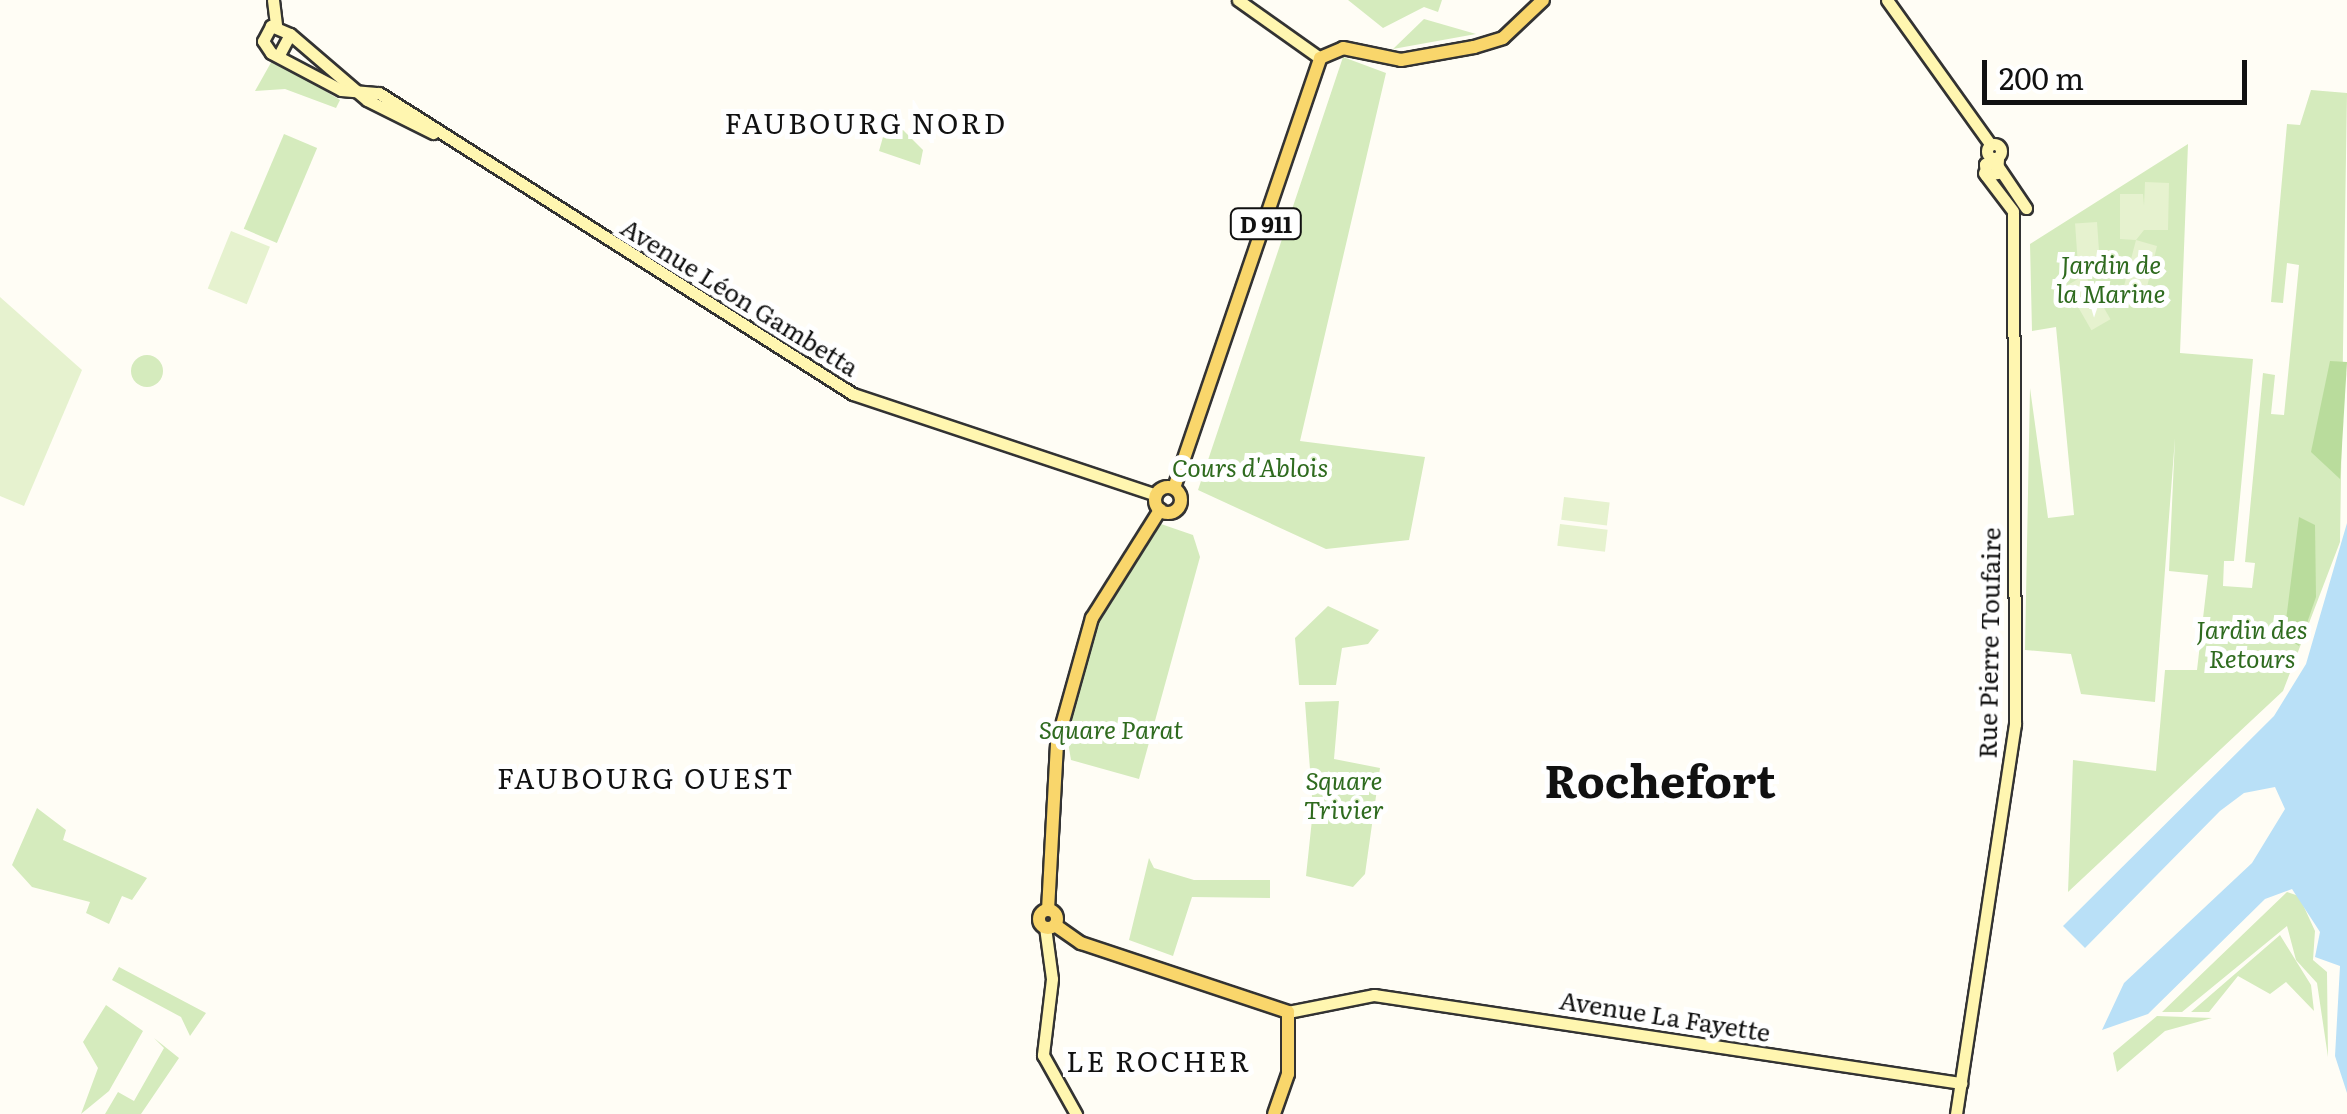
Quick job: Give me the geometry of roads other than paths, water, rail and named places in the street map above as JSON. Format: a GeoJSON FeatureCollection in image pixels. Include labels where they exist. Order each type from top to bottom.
{"type":"FeatureCollection","features":[{"type":"Feature","properties":{"kind":"main road"},"geometry":{"type":"LineString","coordinates":[[273,0],[276,25],[262,40],[280,53],[290,34]]}},
{"type":"Feature","properties":{"kind":"main road"},"geometry":{"type":"LineString","coordinates":[[1238,0],[1320,58],[1336,48],[1401,60],[1502,38],[1544,0]]}},
{"type":"Feature","properties":{"kind":"main road","name":"Rue Pierre Toufaire"},"geometry":{"type":"LineString","coordinates":[[1887,0],[1991,160],[2020,212],[2016,229],[2015,724],[1956,1114]]}},
{"type":"Feature","properties":{"kind":"main road","name":"Avenue Léon Gambetta"},"geometry":{"type":"LineString","coordinates":[[276,25],[349,76],[353,90]]}},
{"type":"Feature","properties":{"kind":"main road","name":"Avenue Léon Gambetta"},"geometry":{"type":"LineString","coordinates":[[280,53],[433,133],[853,394],[1156,494]]}},
{"type":"Feature","properties":{"kind":"main road","name":"D 911"},"geometry":{"type":"LineString","coordinates":[[1174,488],[1320,58]]}},
{"type":"Feature","properties":{"kind":"main road"},"geometry":{"type":"LineString","coordinates":[[1076,1114],[1043,1055],[1052,980],[1054,770],[1098,603],[1160,510],[1156,494],[1174,488],[1179,508],[1160,510]]}},
{"type":"Feature","properties":{"kind":"main road"},"geometry":{"type":"LineString","coordinates":[[1051,919],[1081,943],[1288,1012],[1288,1074],[1274,1114]]}},
{"type":"Feature","properties":{"kind":"main road","name":"Avenue La Fayette"},"geometry":{"type":"LineString","coordinates":[[1288,1012],[1363,994],[1961,1082]]}},
{"type":"Feature","properties":{"kind":"water"},"geometry":{"type":"Polygon","coordinates":[[[2347,523],[2347,1093],[2335,1056],[2340,966],[2315,957],[2320,932],[2292,889],[2265,899],[2148,1014],[2102,1030],[2124,983],[2252,863],[2285,809],[2275,787],[2244,793],[2220,811],[2085,948],[2063,926],[2274,716],[2306,664],[2347,523]]]}},
{"type":"Feature","properties":{"kind":"district","name":"FAUBOURG NORD"},"geometry":{"type":"Point","coordinates":[866,122]}},
{"type":"Feature","properties":{"kind":"district","name":"FAUBOURG OUEST"},"geometry":{"type":"Point","coordinates":[646,777]}},
{"type":"Feature","properties":{"kind":"district","name":"Rochefort"},"geometry":{"type":"Point","coordinates":[1660,779]}},
{"type":"Feature","properties":{"kind":"district","name":"LE ROCHER"},"geometry":{"type":"Point","coordinates":[1159,1060]}},
{"type":"Feature","properties":{"kind":"park label","name":"Jardin de la Marine"},"geometry":{"type":"Point","coordinates":[2111,280]}},
{"type":"Feature","properties":{"kind":"park label","name":"Cours d'Ablois"},"geometry":{"type":"Point","coordinates":[1250,467]}},
{"type":"Feature","properties":{"kind":"park label","name":"Jardin des Retours"},"geometry":{"type":"Point","coordinates":[2252,644]}},
{"type":"Feature","properties":{"kind":"park label","name":"Square Parat"},"geometry":{"type":"Point","coordinates":[1111,729]}},
{"type":"Feature","properties":{"kind":"park label","name":"Square Trivier"},"geometry":{"type":"Point","coordinates":[1344,796]}}]}
